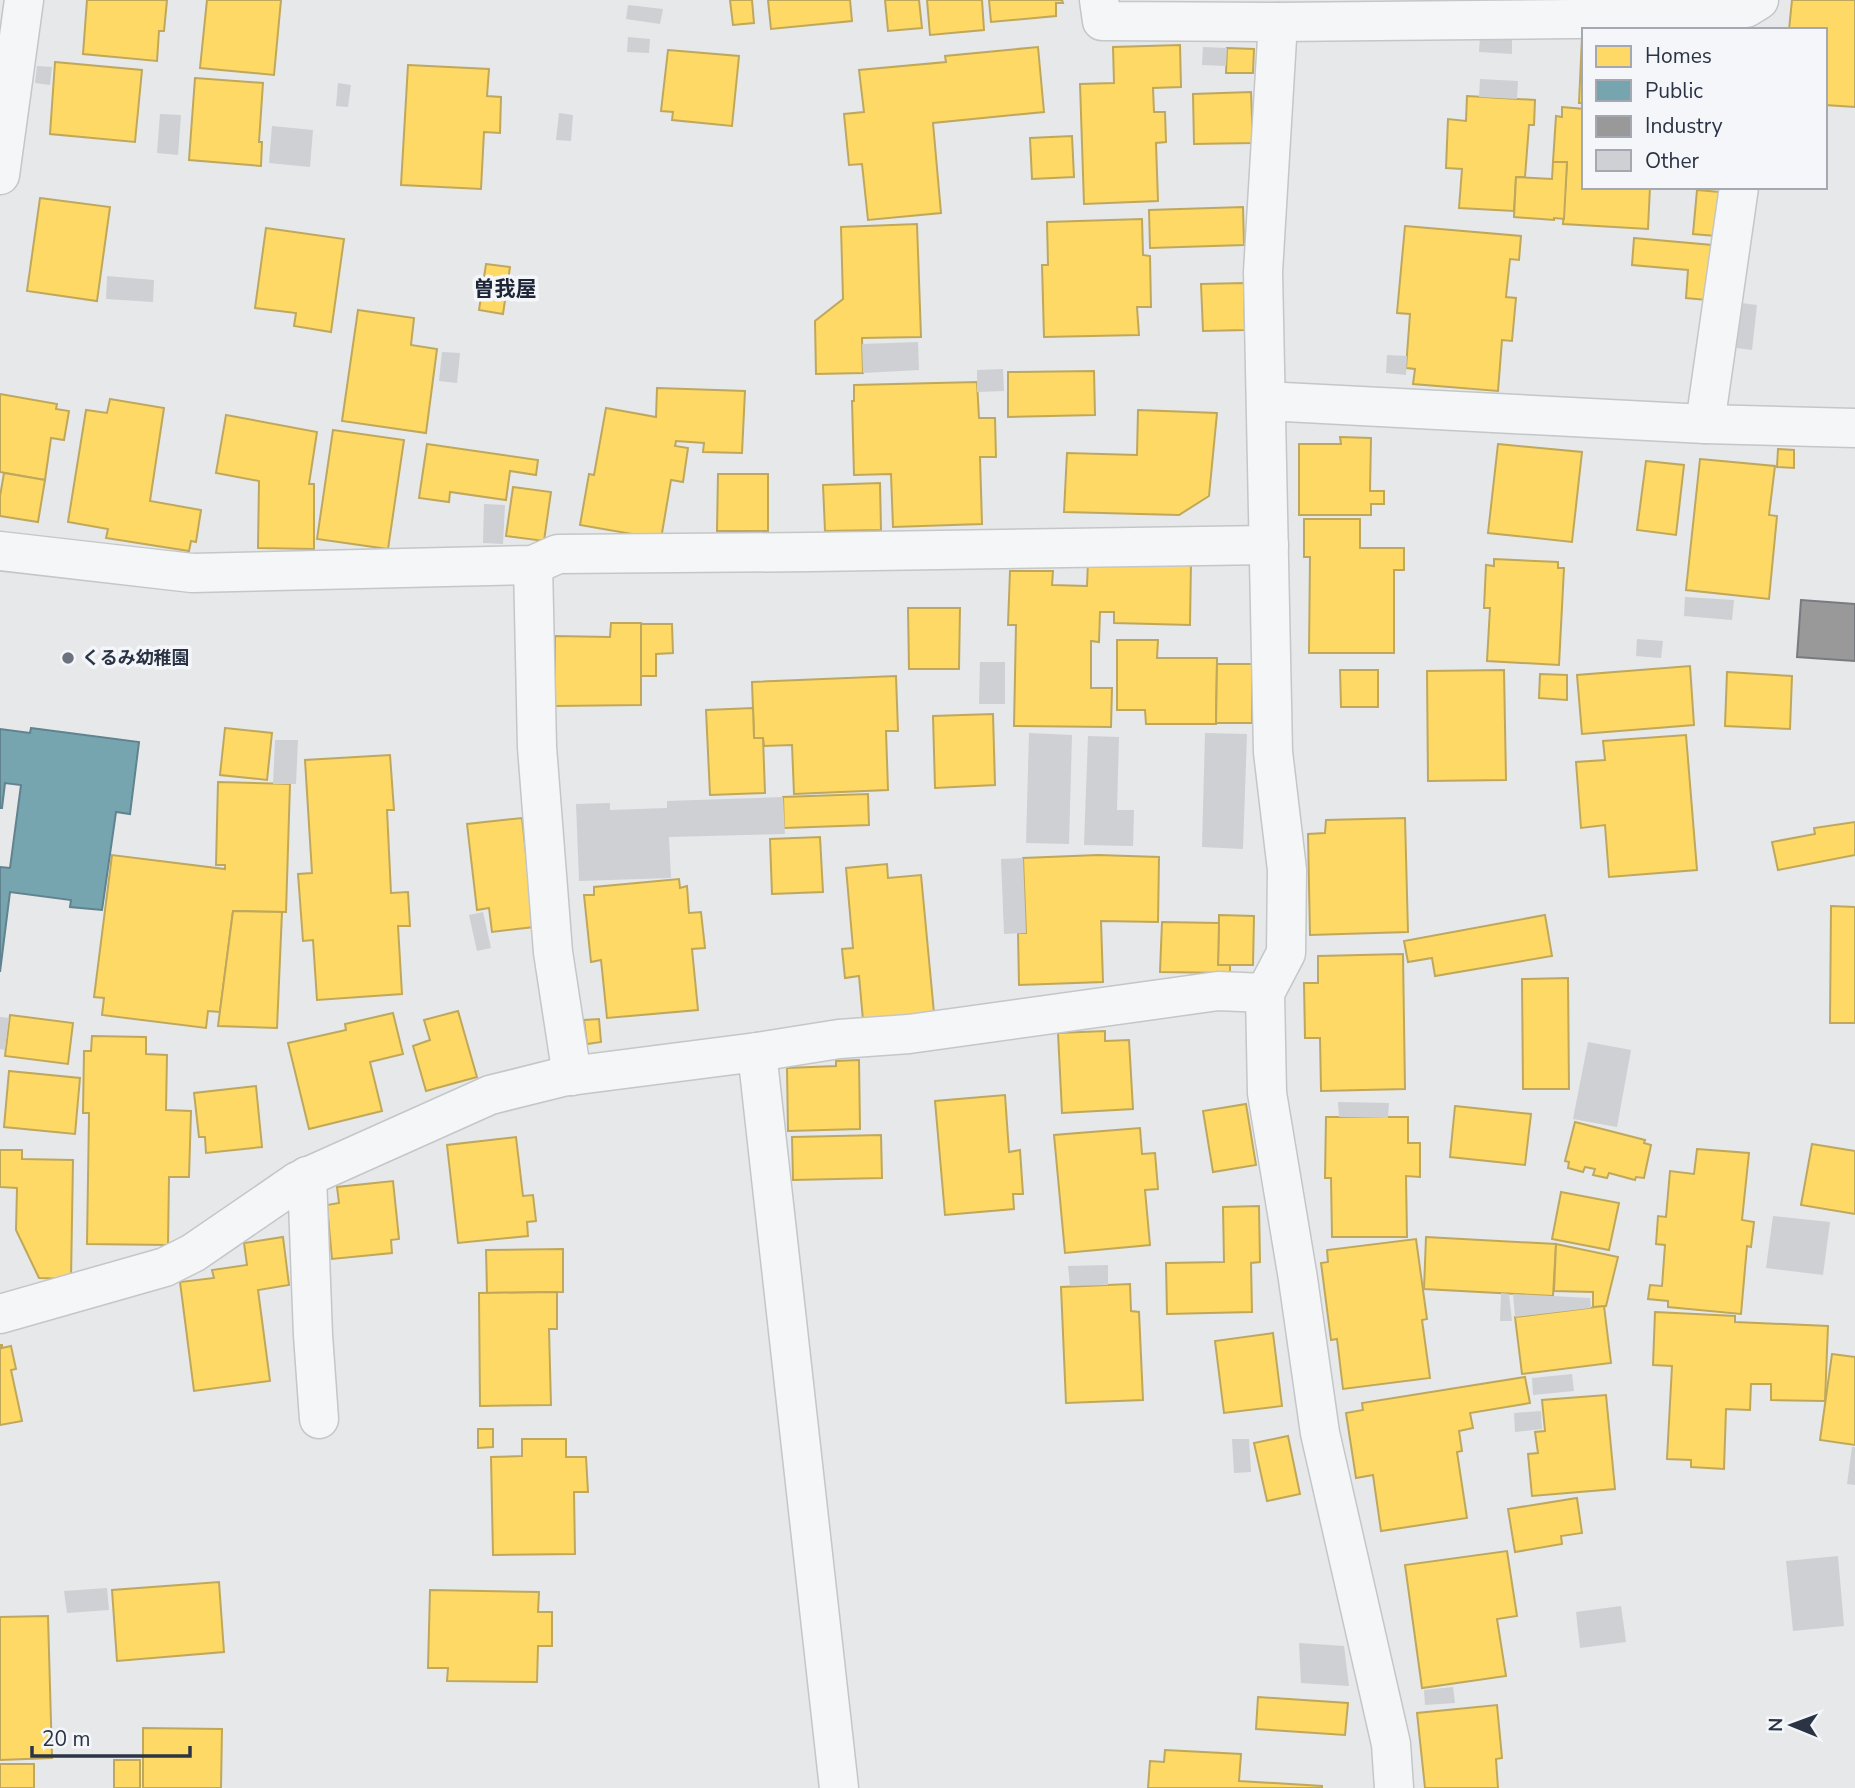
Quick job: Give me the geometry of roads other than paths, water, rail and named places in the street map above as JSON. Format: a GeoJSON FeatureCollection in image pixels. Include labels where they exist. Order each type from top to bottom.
{"type":"FeatureCollection","features":[{"type":"Feature","properties":{"kind":"street"},"geometry":{"type":"LineString","coordinates":[[0,175],[24,0]]}},
{"type":"Feature","properties":{"kind":"street"},"geometry":{"type":"LineString","coordinates":[[1099,0],[1102,21],[1278,22],[1670,18],[1746,8],[1759,0]]}},
{"type":"Feature","properties":{"kind":"street"},"geometry":{"type":"LineString","coordinates":[[1762,28],[1766,0]]}},
{"type":"Feature","properties":{"kind":"street"},"geometry":{"type":"LineString","coordinates":[[1278,22],[1263,272],[1273,752],[1287,870],[1286,953],[1265,993],[1267,1093],[1320,1433],[1391,1744],[1394,1788]]}},
{"type":"Feature","properties":{"kind":"street"},"geometry":{"type":"LineString","coordinates":[[1705,424],[1739,189]]}},
{"type":"Feature","properties":{"kind":"street"},"geometry":{"type":"LineString","coordinates":[[1267,401],[1705,424],[1855,428]]}},
{"type":"Feature","properties":{"kind":"street"},"geometry":{"type":"LineString","coordinates":[[0,551],[192,573],[533,565],[558,554],[1269,545]]}},
{"type":"Feature","properties":{"kind":"street"},"geometry":{"type":"LineString","coordinates":[[533,565],[537,747],[553,952],[572,1076]]}},
{"type":"Feature","properties":{"kind":"street"},"geometry":{"type":"LineString","coordinates":[[0,1314],[165,1268],[193,1253],[298,1181],[490,1095],[572,1076],[839,1039],[909,1034],[1218,991],[1265,993]]}},
{"type":"Feature","properties":{"kind":"street"},"geometry":{"type":"LineString","coordinates":[[757,1052],[839,1788]]}},
{"type":"Feature","properties":{"kind":"street"},"geometry":{"type":"LineString","coordinates":[[307,1177],[318,1419]]}},
{"type":"Feature","properties":{"kind":"place","name":"くるみ幼稚園"},"geometry":{"type":"Point","coordinates":[68,658]}},
{"type":"Feature","properties":{"kind":"district","name":"曽我屋"},"geometry":{"type":"Point","coordinates":[505,289]}}]}
